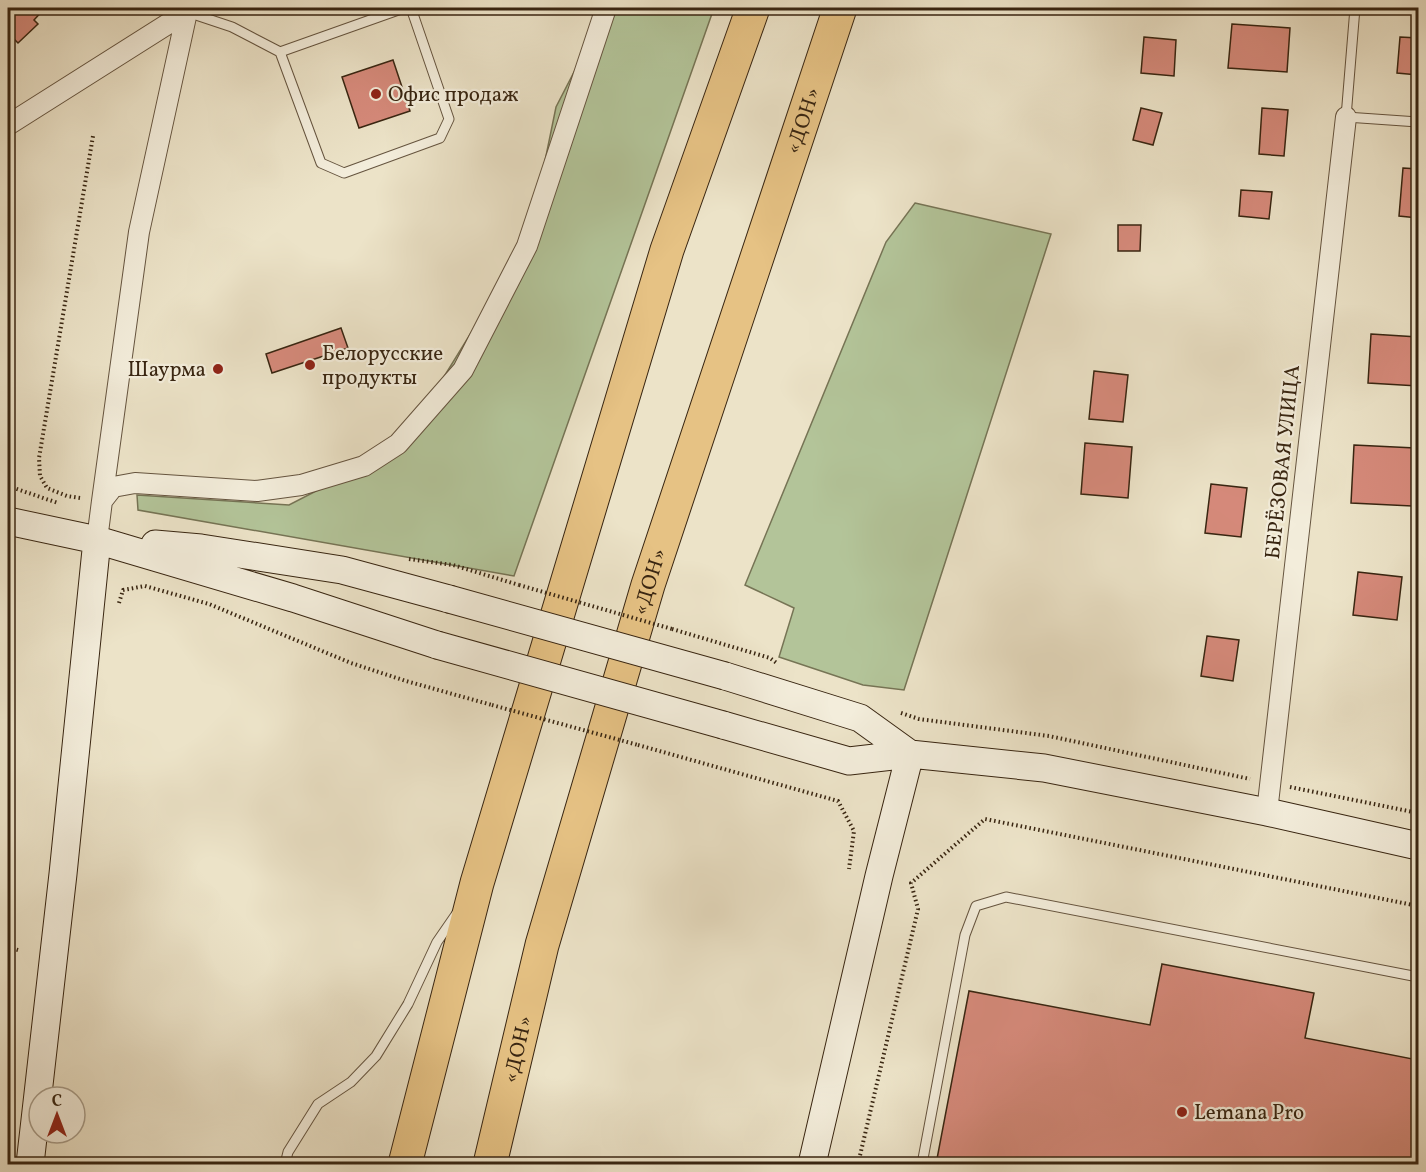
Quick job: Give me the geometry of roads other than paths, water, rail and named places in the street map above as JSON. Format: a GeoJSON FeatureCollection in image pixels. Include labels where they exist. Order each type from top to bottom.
{"type":"FeatureCollection","features":[{"type":"Feature","properties":{"kind":"highway"},"geometry":{"type":"LineString","coordinates":[[405,1164],[477,883],[667,250],[753,8]]}},
{"type":"Feature","properties":{"kind":"highway","name":"«ДОН»"},"geometry":{"type":"LineString","coordinates":[[490,1164],[542,945],[648,585],[840,8]]}},
{"type":"Feature","properties":{"kind":"street"},"geometry":{"type":"LineString","coordinates":[[102,501],[113,487],[135,483],[257,491],[301,485],[364,466],[398,444],[463,370],[527,246],[606,8]]}},
{"type":"Feature","properties":{"kind":"street"},"geometry":{"type":"LineString","coordinates":[[30,1164],[62,885],[97,540],[139,232],[190,10]]}},
{"type":"Feature","properties":{"kind":"street"},"geometry":{"type":"LineString","coordinates":[[8,125],[190,10]]}},
{"type":"Feature","properties":{"kind":"street","name":"БЕРЁЗОВАЯ УЛИЦА"},"geometry":{"type":"LineString","coordinates":[[1267,812],[1346,117]]}},
{"type":"Feature","properties":{"kind":"street"},"geometry":{"type":"LineString","coordinates":[[8,521],[97,540],[293,598],[437,645],[849,761],[910,754],[1044,768],[1267,812],[1419,846]]}},
{"type":"Feature","properties":{"kind":"street"},"geometry":{"type":"LineString","coordinates":[[97,540],[201,548],[342,570],[725,676],[860,718],[910,754]]}},
{"type":"Feature","properties":{"kind":"street"},"geometry":{"type":"LineString","coordinates":[[812,1164],[910,754]]}},
{"type":"Feature","properties":{"kind":"lane"},"geometry":{"type":"LineString","coordinates":[[280,52],[404,8]]}},
{"type":"Feature","properties":{"kind":"lane"},"geometry":{"type":"LineString","coordinates":[[190,10],[232,27],[280,52],[321,164],[344,173],[440,138],[449,118],[411,8]]}},
{"type":"Feature","properties":{"kind":"lane"},"geometry":{"type":"LineString","coordinates":[[1355,8],[1346,117],[1419,122]]}},
{"type":"Feature","properties":{"kind":"lane"},"geometry":{"type":"LineString","coordinates":[[285,1164],[288,1152],[318,1104],[351,1082],[376,1056],[408,1004],[437,942],[477,883]]}},
{"type":"Feature","properties":{"kind":"lane"},"geometry":{"type":"LineString","coordinates":[[922,1164],[964,935],[976,906],[1006,897],[1419,977]]}},
{"type":"Feature","properties":{"kind":"place","name":"Офис продаж"},"geometry":{"type":"Point","coordinates":[376,94]}},
{"type":"Feature","properties":{"kind":"place","name":"Белорусские продукты"},"geometry":{"type":"Point","coordinates":[310,365]}},
{"type":"Feature","properties":{"kind":"place","name":"Шаурма"},"geometry":{"type":"Point","coordinates":[218,369]}},
{"type":"Feature","properties":{"kind":"place","name":"Lemana Pro"},"geometry":{"type":"Point","coordinates":[1182,1112]}}]}
